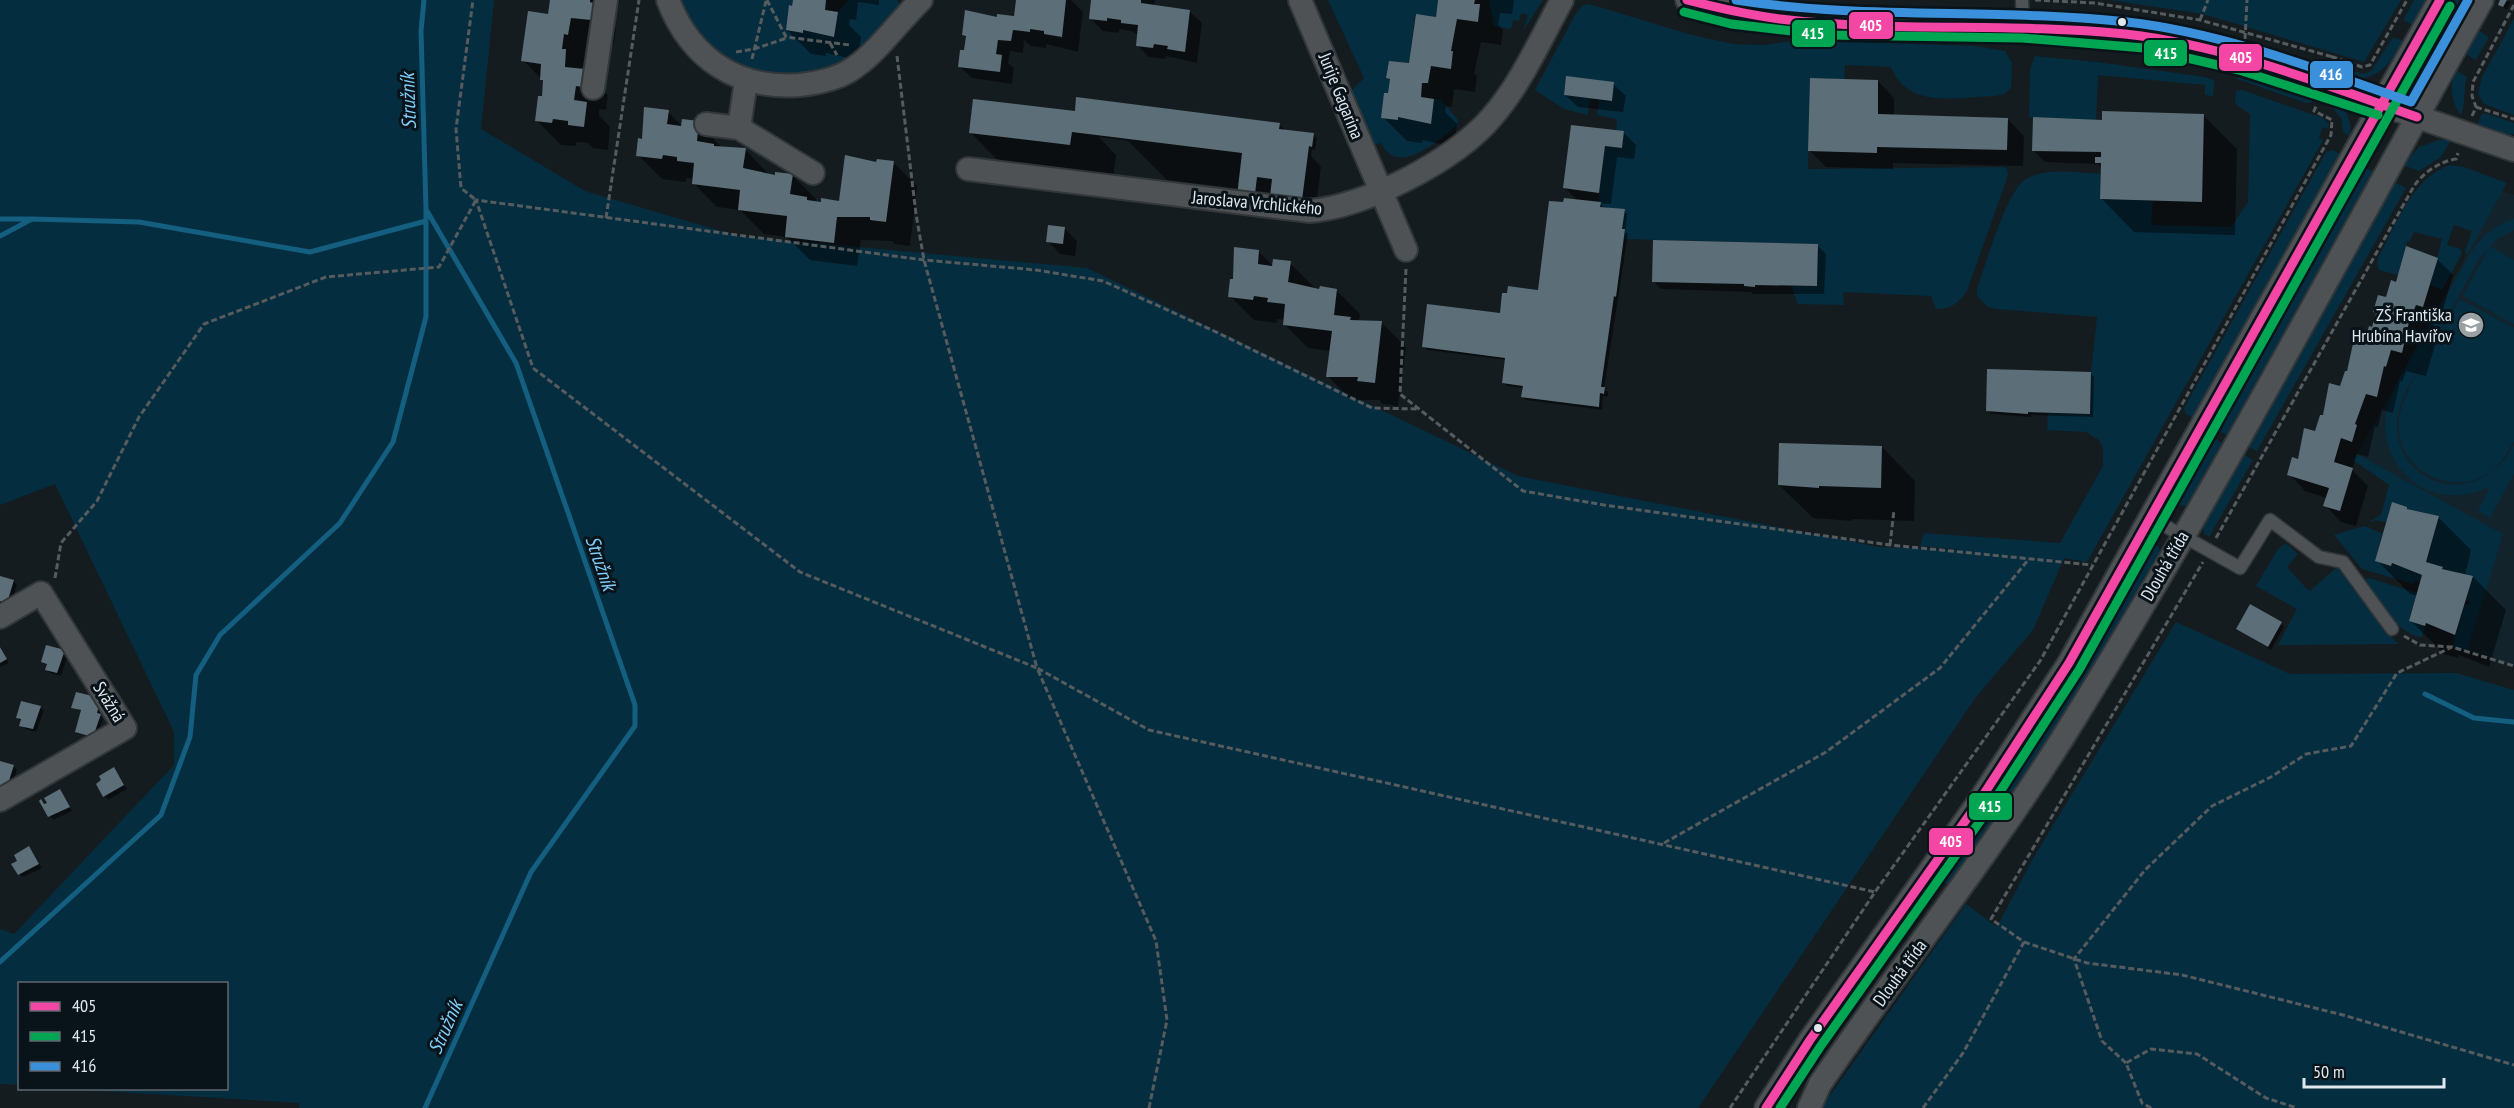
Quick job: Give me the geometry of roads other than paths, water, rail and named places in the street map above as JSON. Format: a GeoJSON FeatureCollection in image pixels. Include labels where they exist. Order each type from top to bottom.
{"type":"FeatureCollection","features":[{"type":"Feature","properties":{"kind":"street"},"geometry":{"type":"LineString","coordinates":[[593,88],[606,0]]}},
{"type":"Feature","properties":{"kind":"street"},"geometry":{"type":"LineString","coordinates":[[668,0],[683,31],[706,56],[746,81],[788,86],[832,79],[886,52],[912,3]]}},
{"type":"Feature","properties":{"kind":"street","name":"Jurije Gagarina"},"geometry":{"type":"LineString","coordinates":[[1300,0],[1406,250]]}},
{"type":"Feature","properties":{"kind":"street","name":"Jaroslava Vrchlického"},"geometry":{"type":"LineString","coordinates":[[968,169],[1310,211],[1336,208],[1380,192],[1450,153],[1490,119],[1521,74],[1562,0]]}},
{"type":"Feature","properties":{"kind":"street"},"geometry":{"type":"LineString","coordinates":[[1687,0],[1707,6],[1771,17],[1822,22],[2023,27],[2155,38],[2244,59],[2324,84],[2514,150]]}},
{"type":"Feature","properties":{"kind":"street","name":"Dlouhá třída"},"geometry":{"type":"LineString","coordinates":[[1766,1108],[1810,1040],[1935,865],[2069,663],[2440,0]]}},
{"type":"Feature","properties":{"kind":"street","name":"Dlouhá třída"},"geometry":{"type":"LineString","coordinates":[[1809,1108],[1820,1084],[1842,1052],[1939,919],[2034,782],[2100,676],[2183,535],[2482,0]]}},
{"type":"Feature","properties":{"kind":"street"},"geometry":{"type":"LineString","coordinates":[[739,128],[746,81]]}},
{"type":"Feature","properties":{"kind":"street"},"geometry":{"type":"LineString","coordinates":[[706,124],[739,128],[813,173]]}},
{"type":"Feature","properties":{"kind":"street","name":"Svážná"},"geometry":{"type":"LineString","coordinates":[[0,617],[41,593],[125,728],[0,800]]}},
{"type":"Feature","properties":{"kind":"lane"},"geometry":{"type":"LineString","coordinates":[[2022,0],[2023,27]]}},
{"type":"Feature","properties":{"kind":"lane"},"geometry":{"type":"LineString","coordinates":[[2151,518],[2240,568],[2270,520],[2319,557],[2343,562],[2392,629]]}},
{"type":"Feature","properties":{"kind":"waterway"},"geometry":{"type":"LineString","coordinates":[[0,962],[161,815],[190,737],[196,675],[220,635],[340,523],[393,442],[426,317],[426,210],[421,31],[424,0]]}},
{"type":"Feature","properties":{"kind":"waterway","name":"Stružník"},"geometry":{"type":"LineString","coordinates":[[425,1108],[531,872],[635,726],[635,705],[516,363],[427,211]]}},
{"type":"Feature","properties":{"kind":"waterway"},"geometry":{"type":"LineString","coordinates":[[0,219],[31,219]]}},
{"type":"Feature","properties":{"kind":"waterway"},"geometry":{"type":"LineString","coordinates":[[0,236],[32,219],[139,222],[310,252],[426,221]]}},
{"type":"Feature","properties":{"kind":"waterway"},"geometry":{"type":"LineString","coordinates":[[2425,694],[2474,718],[2514,722]]}},
{"type":"Feature","properties":{"kind":"place","name":"ZŠ Františka Hrubína Havířov"},"geometry":{"type":"Point","coordinates":[2471,325]}}]}
